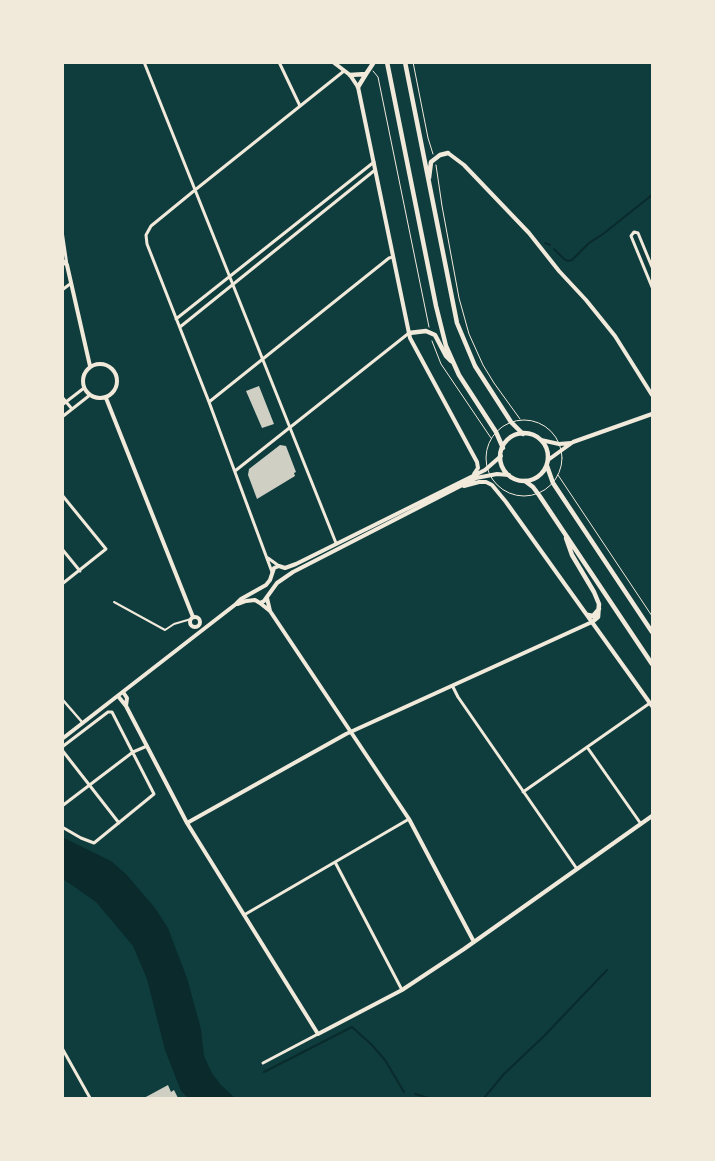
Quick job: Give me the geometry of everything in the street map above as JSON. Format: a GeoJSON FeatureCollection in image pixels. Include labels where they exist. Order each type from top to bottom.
{"type":"FeatureCollection","features":[{"type":"Feature","properties":{"kind":"main road"},"geometry":{"type":"LineString","coordinates":[[358,87],[374,62]]}},
{"type":"Feature","properties":{"kind":"main road"},"geometry":{"type":"LineString","coordinates":[[387,62],[436,306],[446,346],[453,364]]}},
{"type":"Feature","properties":{"kind":"main road"},"geometry":{"type":"LineString","coordinates":[[405,62],[453,304],[463,339],[481,376],[511,422],[524,434]]}},
{"type":"Feature","properties":{"kind":"main road"},"geometry":{"type":"LineString","coordinates":[[350,75],[366,74]]}},
{"type":"Feature","properties":{"kind":"main road"},"geometry":{"type":"LineString","coordinates":[[429,182],[430,165],[435,158],[448,153]]}},
{"type":"Feature","properties":{"kind":"main road"},"geometry":{"type":"LineString","coordinates":[[409,333],[418,331],[430,332],[439,341],[446,356],[496,432],[503,448]]}},
{"type":"Feature","properties":{"kind":"main road"},"geometry":{"type":"LineString","coordinates":[[652,632],[553,483],[547,466],[548,453],[541,440],[530,434],[511,438],[503,448],[501,456],[504,470],[514,478],[525,481],[538,493],[652,664]]}},
{"type":"Feature","properties":{"kind":"main road"},"geometry":{"type":"LineString","coordinates":[[525,481],[538,477],[547,466]]}},
{"type":"Feature","properties":{"kind":"main road"},"geometry":{"type":"LineString","coordinates":[[564,532],[572,554],[594,592],[600,608],[598,617],[592,622]]}},
{"type":"Feature","properties":{"kind":"main road"},"geometry":{"type":"LineString","coordinates":[[588,616],[593,616],[600,608]]}},
{"type":"Feature","properties":{"kind":"street"},"geometry":{"type":"LineString","coordinates":[[144,62],[336,544]]}},
{"type":"Feature","properties":{"kind":"street"},"geometry":{"type":"LineString","coordinates":[[279,62],[300,106]]}},
{"type":"Feature","properties":{"kind":"street"},"geometry":{"type":"LineString","coordinates":[[333,62],[350,75],[358,87],[409,333],[473,453],[478,468],[474,474]]}},
{"type":"Feature","properties":{"kind":"street"},"geometry":{"type":"LineString","coordinates":[[272,572],[209,402],[147,244],[146,235],[151,226],[344,71]]}},
{"type":"Feature","properties":{"kind":"street"},"geometry":{"type":"LineString","coordinates":[[448,153],[464,165],[529,233],[559,271],[586,300],[615,336],[652,396]]}},
{"type":"Feature","properties":{"kind":"street"},"geometry":{"type":"LineString","coordinates":[[176,319],[374,161]]}},
{"type":"Feature","properties":{"kind":"street"},"geometry":{"type":"LineString","coordinates":[[180,327],[376,170]]}},
{"type":"Feature","properties":{"kind":"street"},"geometry":{"type":"LineString","coordinates":[[62,231],[70,284],[90,366]]}},
{"type":"Feature","properties":{"kind":"street"},"geometry":{"type":"LineString","coordinates":[[652,267],[638,233],[634,232],[631,236],[652,287]]}},
{"type":"Feature","properties":{"kind":"street"},"geometry":{"type":"LineString","coordinates":[[209,402],[389,258],[394,257]]}},
{"type":"Feature","properties":{"kind":"street"},"geometry":{"type":"LineString","coordinates":[[62,260],[67,265]]}},
{"type":"Feature","properties":{"kind":"street"},"geometry":{"type":"LineString","coordinates":[[62,290],[70,284]]}},
{"type":"Feature","properties":{"kind":"street"},"geometry":{"type":"LineString","coordinates":[[235,471],[409,333]]}},
{"type":"Feature","properties":{"kind":"street"},"geometry":{"type":"LineString","coordinates":[[96,364],[108,365],[116,373],[118,379],[115,390],[106,398],[90,396],[84,388],[83,376],[90,366],[96,364]]}},
{"type":"Feature","properties":{"kind":"street"},"geometry":{"type":"LineString","coordinates":[[64,403],[84,388]]}},
{"type":"Feature","properties":{"kind":"street"},"geometry":{"type":"LineString","coordinates":[[62,417],[90,396]]}},
{"type":"Feature","properties":{"kind":"street"},"geometry":{"type":"LineString","coordinates":[[62,397],[64,403],[72,410]]}},
{"type":"Feature","properties":{"kind":"street"},"geometry":{"type":"LineString","coordinates":[[106,398],[192,618],[192,626],[198,626]]}},
{"type":"Feature","properties":{"kind":"street"},"geometry":{"type":"LineString","coordinates":[[541,440],[559,444],[573,442],[652,414]]}},
{"type":"Feature","properties":{"kind":"street"},"geometry":{"type":"LineString","coordinates":[[548,460],[573,442]]}},
{"type":"Feature","properties":{"kind":"street"},"geometry":{"type":"LineString","coordinates":[[268,558],[285,568],[296,564],[487,468],[501,456]]}},
{"type":"Feature","properties":{"kind":"street"},"geometry":{"type":"LineString","coordinates":[[260,603],[267,598],[273,587],[284,577],[350,542],[476,478],[488,475],[509,475]]}},
{"type":"Feature","properties":{"kind":"street"},"geometry":{"type":"LineString","coordinates":[[462,486],[479,482],[486,482],[492,485],[651,704],[523,792]]}},
{"type":"Feature","properties":{"kind":"street"},"geometry":{"type":"LineString","coordinates":[[62,495],[106,548],[62,584]]}},
{"type":"Feature","properties":{"kind":"street"},"geometry":{"type":"LineString","coordinates":[[62,550],[80,571]]}},
{"type":"Feature","properties":{"kind":"street"},"geometry":{"type":"LineString","coordinates":[[62,739],[249,593],[268,582],[274,568],[279,566]]}},
{"type":"Feature","properties":{"kind":"street"},"geometry":{"type":"LineString","coordinates":[[284,577],[286,574],[285,568]]}},
{"type":"Feature","properties":{"kind":"street"},"geometry":{"type":"LineString","coordinates":[[255,591],[253,594],[255,600],[270,611],[408,819],[474,942]]}},
{"type":"Feature","properties":{"kind":"street"},"geometry":{"type":"LineString","coordinates":[[267,598],[270,611]]}},
{"type":"Feature","properties":{"kind":"street"},"geometry":{"type":"LineString","coordinates":[[236,604],[255,600]]}},
{"type":"Feature","properties":{"kind":"street"},"geometry":{"type":"LineString","coordinates":[[192,618],[199,618],[198,626]]}},
{"type":"Feature","properties":{"kind":"street"},"geometry":{"type":"LineString","coordinates":[[187,824],[351,732],[592,622]]}},
{"type":"Feature","properties":{"kind":"street"},"geometry":{"type":"LineString","coordinates":[[198,626],[202,631]]}},
{"type":"Feature","properties":{"kind":"street"},"geometry":{"type":"LineString","coordinates":[[452,687],[578,869]]}},
{"type":"Feature","properties":{"kind":"street"},"geometry":{"type":"LineString","coordinates":[[123,692],[126,698],[126,706]]}},
{"type":"Feature","properties":{"kind":"street"},"geometry":{"type":"LineString","coordinates":[[118,696],[126,706],[187,824],[318,1034]]}},
{"type":"Feature","properties":{"kind":"street"},"geometry":{"type":"LineString","coordinates":[[62,698],[83,723]]}},
{"type":"Feature","properties":{"kind":"street"},"geometry":{"type":"LineString","coordinates":[[62,826],[85,840],[96,842],[119,823],[154,794],[112,712],[108,712],[62,748],[119,823]]}},
{"type":"Feature","properties":{"kind":"street"},"geometry":{"type":"LineString","coordinates":[[62,806],[133,752],[146,746]]}},
{"type":"Feature","properties":{"kind":"street"},"geometry":{"type":"LineString","coordinates":[[587,748],[641,824]]}},
{"type":"Feature","properties":{"kind":"street"},"geometry":{"type":"LineString","coordinates":[[263,1063],[402,990],[474,942],[652,816]]}},
{"type":"Feature","properties":{"kind":"street"},"geometry":{"type":"LineString","coordinates":[[244,915],[408,819]]}},
{"type":"Feature","properties":{"kind":"street"},"geometry":{"type":"LineString","coordinates":[[335,862],[402,990]]}},
{"type":"Feature","properties":{"kind":"street"},"geometry":{"type":"LineString","coordinates":[[62,1048],[90,1098]]}},
{"type":"Feature","properties":{"kind":"lane"},"geometry":{"type":"LineString","coordinates":[[114,602],[165,630],[174,624],[192,618]]}},
{"type":"Feature","properties":{"kind":"path"},"geometry":{"type":"LineString","coordinates":[[413,62],[428,138],[435,158],[459,298],[469,334],[483,365],[520,419]]}},
{"type":"Feature","properties":{"kind":"path"},"geometry":{"type":"LineString","coordinates":[[372,70],[378,77],[430,332],[441,364],[490,438]]}},
{"type":"Feature","properties":{"kind":"path"},"geometry":{"type":"LineString","coordinates":[[515,421],[520,419],[532,420],[544,424],[554,433],[559,442]]}},
{"type":"Feature","properties":{"kind":"path"},"geometry":{"type":"LineString","coordinates":[[498,430],[508,423]]}},
{"type":"Feature","properties":{"kind":"path"},"geometry":{"type":"LineString","coordinates":[[486,466],[487,448],[490,438],[494,434]]}},
{"type":"Feature","properties":{"kind":"path"},"geometry":{"type":"LineString","coordinates":[[555,480],[562,462],[562,452]]}},
{"type":"Feature","properties":{"kind":"path"},"geometry":{"type":"LineString","coordinates":[[558,475],[652,616]]}},
{"type":"Feature","properties":{"kind":"path"},"geometry":{"type":"LineString","coordinates":[[492,476],[500,487],[510,494],[521,496],[534,494]]}},
{"type":"Feature","properties":{"kind":"path"},"geometry":{"type":"LineString","coordinates":[[541,492],[551,485]]}},
{"type":"Feature","properties":{"kind":"water"},"geometry":{"type":"Polygon","coordinates":[[[62,837],[111,861],[126,874],[155,908],[168,928],[187,978],[201,1029],[204,1056],[212,1073],[221,1085],[235,1098],[188,1098],[181,1091],[165,1050],[147,979],[133,946],[96,902],[63,879],[62,837]]]}},
{"type":"Feature","properties":{"kind":"building"},"geometry":{"type":"Polygon","coordinates":[[[259,386],[274,424],[262,428],[246,391],[259,386]]]}},
{"type":"Feature","properties":{"kind":"building"},"geometry":{"type":"Polygon","coordinates":[[[280,445],[286,446],[296,472],[294,473],[295,476],[257,499],[248,475],[249,469],[280,445]]]}},
{"type":"Feature","properties":{"kind":"building"},"geometry":{"type":"Polygon","coordinates":[[[168,1085],[171,1092],[174,1090],[178,1098],[144,1098],[168,1085]]]}},
{"type":"Feature","properties":{"kind":"waterway"},"geometry":{"type":"LineString","coordinates":[[554,249],[564,259],[572,260],[589,243],[652,195]]}},
{"type":"Feature","properties":{"kind":"waterway"},"geometry":{"type":"LineString","coordinates":[[545,243],[550,245]]}},
{"type":"Feature","properties":{"kind":"waterway"},"geometry":{"type":"LineString","coordinates":[[484,1098],[504,1074],[544,1036],[607,970]]}},
{"type":"Feature","properties":{"kind":"waterway"},"geometry":{"type":"LineString","coordinates":[[264,1072],[352,1027],[385,1060],[404,1092]]}},
{"type":"Feature","properties":{"kind":"waterway"},"geometry":{"type":"LineString","coordinates":[[415,1094],[429,1098]]}}]}
